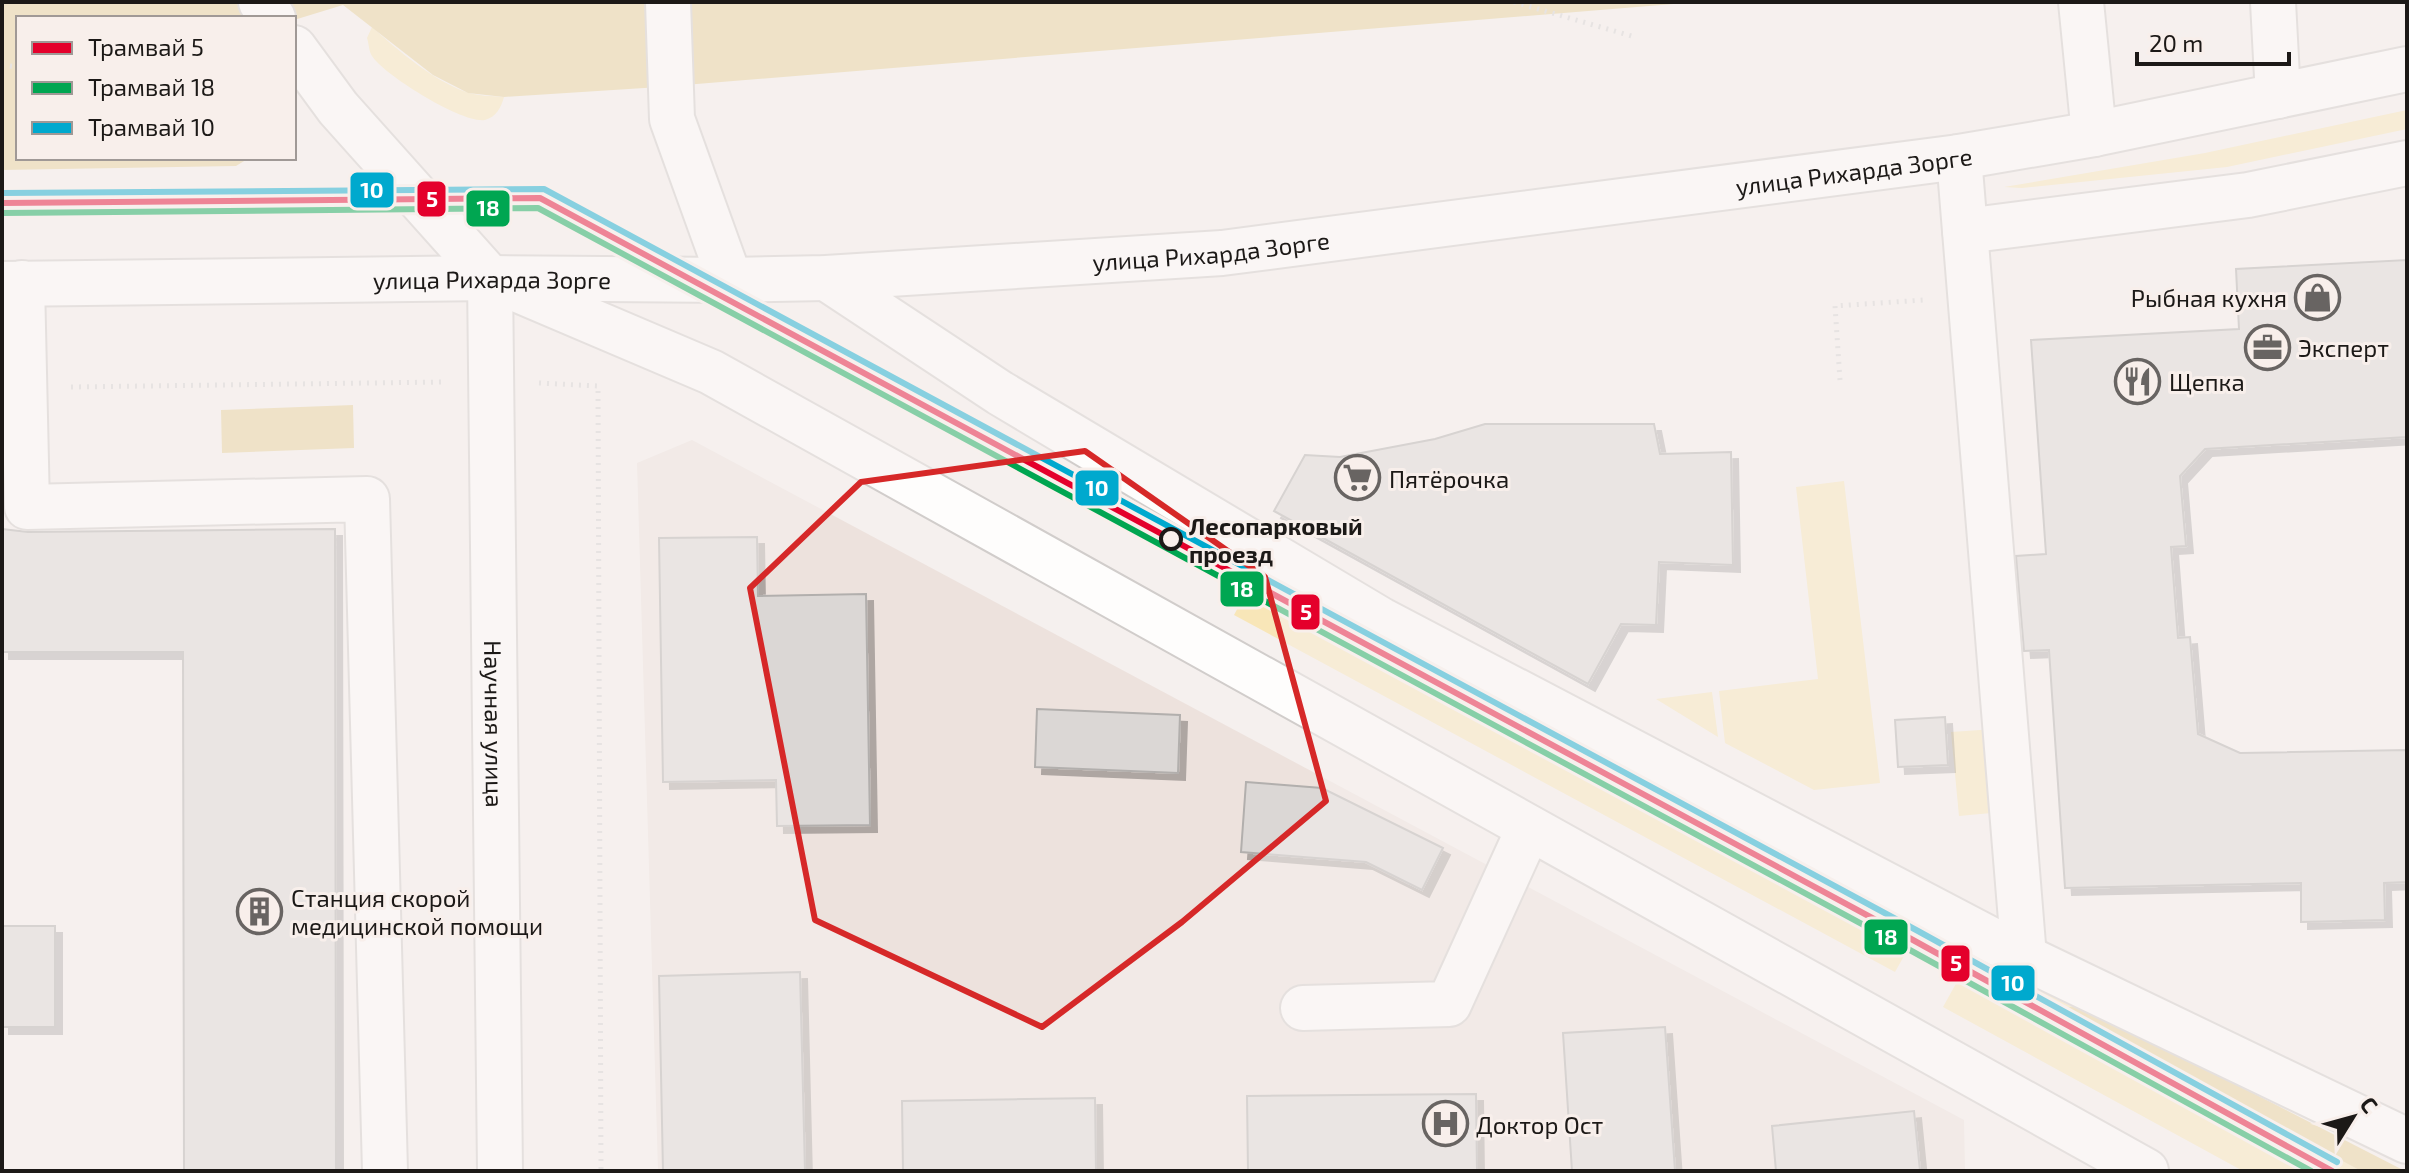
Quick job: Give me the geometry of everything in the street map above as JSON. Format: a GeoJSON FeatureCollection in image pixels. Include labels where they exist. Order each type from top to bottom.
{"type":"FeatureCollection","features":[{"type":"Feature","properties":{"kind":"street"},"geometry":{"type":"LineString","coordinates":[[668,2],[672,119],[730,280]]}},
{"type":"Feature","properties":{"kind":"street"},"geometry":{"type":"LineString","coordinates":[[2081,2],[2094,134]]}},
{"type":"Feature","properties":{"kind":"street"},"geometry":{"type":"LineString","coordinates":[[2273,2],[2278,96]]}},
{"type":"Feature","properties":{"kind":"street"},"geometry":{"type":"LineString","coordinates":[[296,51],[338,108],[490,278],[711,372],[2146,1171]]}},
{"type":"Feature","properties":{"kind":"street","name":"улица Рихарда Зорге"},"geometry":{"type":"LineString","coordinates":[[12,284],[490,278],[826,278],[1222,253],[1959,157],[2094,134],[2407,69]]}},
{"type":"Feature","properties":{"kind":"street"},"geometry":{"type":"LineString","coordinates":[[1959,157],[2024,957]]}},
{"type":"Feature","properties":{"kind":"street"},"geometry":{"type":"LineString","coordinates":[[1965,231],[2248,195],[2407,163]]}},
{"type":"Feature","properties":{"kind":"street","name":"Научная улица"},"geometry":{"type":"LineString","coordinates":[[490,278],[500,1171]]}},
{"type":"Feature","properties":{"kind":"street"},"geometry":{"type":"LineString","coordinates":[[826,278],[1000,393],[1381,620],[2024,957],[2407,1141]]}},
{"type":"Feature","properties":{"kind":"street"},"geometry":{"type":"LineString","coordinates":[[12,284],[24,387],[27,507],[367,499],[385,1171]]}},
{"type":"Feature","properties":{"kind":"street"},"geometry":{"type":"LineString","coordinates":[[1303,1008],[1449,1004],[1529,828]]}},
{"type":"Feature","properties":{"kind":"path"},"geometry":{"type":"LineString","coordinates":[[1514,2],[1635,37]]}},
{"type":"Feature","properties":{"kind":"path"},"geometry":{"type":"LineString","coordinates":[[1840,380],[1835,306],[1971,296]]}},
{"type":"Feature","properties":{"kind":"path"},"geometry":{"type":"LineString","coordinates":[[24,387],[491,381],[598,386],[601,1171]]}},
{"type":"Feature","properties":{"kind":"highlighted area"},"geometry":{"type":"Polygon","coordinates":[[[1085,451],[1265,577],[1326,801],[1182,922],[1042,1027],[815,920],[750,588],[861,482],[1085,451]]]}},
{"type":"Feature","properties":{"kind":"shaded area"},"geometry":{"type":"Polygon","coordinates":[[[2,2],[1698,2],[660,87],[504,97],[468,93],[433,75],[343,5],[296,19],[296,16],[16,16],[16,160],[246,160],[236,166],[2,170],[2,2]]]}},
{"type":"Feature","properties":{"kind":"shaded area"},"geometry":{"type":"Polygon","coordinates":[[[372,27],[440,80],[470,93],[504,97],[498,112],[485,120],[474,119],[443,107],[407,86],[372,56],[367,38],[372,27]]]}},
{"type":"Feature","properties":{"kind":"shaded area"},"geometry":{"type":"Polygon","coordinates":[[[2407,110],[2407,129],[2227,167],[2022,188],[2004,187],[2205,153],[2407,110]]]}},
{"type":"Feature","properties":{"kind":"shaded area"},"geometry":{"type":"Polygon","coordinates":[[[353,405],[354,448],[222,453],[221,410],[353,405]]]}},
{"type":"Feature","properties":{"kind":"shaded area"},"geometry":{"type":"Polygon","coordinates":[[[692,440],[1964,1120],[1965,1171],[658,1171],[637,463],[692,440]]]}},
{"type":"Feature","properties":{"kind":"shaded area"},"geometry":{"type":"Polygon","coordinates":[[[1844,481],[1880,783],[1814,790],[1725,743],[1719,691],[1818,679],[1796,487],[1844,481]]]}},
{"type":"Feature","properties":{"kind":"shaded area"},"geometry":{"type":"Polygon","coordinates":[[[1256,574],[1918,931],[1895,972],[1234,615],[1256,574]]]}},
{"type":"Feature","properties":{"kind":"shaded area"},"geometry":{"type":"Polygon","coordinates":[[[1712,692],[1718,737],[1656,699],[1712,692]]]}},
{"type":"Feature","properties":{"kind":"shaded area"},"geometry":{"type":"Polygon","coordinates":[[[1995,729],[2002,812],[1959,816],[1951,732],[1995,729]]]}},
{"type":"Feature","properties":{"kind":"shaded area"},"geometry":{"type":"Polygon","coordinates":[[[1973,953],[2080,1005],[2061,1009],[2361,1171],[2243,1171],[1943,1007],[1973,953]]]}},
{"type":"Feature","properties":{"kind":"shaded area"},"geometry":{"type":"Polygon","coordinates":[[[2081,1005],[2405,1171],[2361,1171],[2059,1009],[2081,1005]]]}},
{"type":"Feature","properties":{"kind":"building"},"geometry":{"type":"Polygon","coordinates":[[[2407,260],[2407,437],[2205,449],[2180,476],[2186,546],[2171,547],[2178,638],[2190,637],[2198,734],[2240,753],[2407,750],[2407,882],[2384,883],[2385,920],[2301,922],[2301,883],[2065,888],[2049,650],[2024,651],[2016,556],[2046,554],[2031,340],[2239,329],[2236,269],[2407,260]]]}},
{"type":"Feature","properties":{"kind":"building"},"geometry":{"type":"Polygon","coordinates":[[[1485,424],[1654,424],[1660,454],[1731,452],[1733,565],[1659,562],[1656,625],[1621,624],[1588,684],[1274,511],[1305,455],[1340,457],[1435,439],[1485,424]]]}},
{"type":"Feature","properties":{"kind":"building","name":"Станция скорой медицинской помощи"},"geometry":{"type":"Polygon","coordinates":[[[2,529],[28,532],[335,529],[336,1171],[184,1171],[183,652],[2,652],[2,529]]]}},
{"type":"Feature","properties":{"kind":"building"},"geometry":{"type":"Polygon","coordinates":[[[757,537],[758,596],[866,594],[870,825],[777,826],[776,780],[663,782],[659,538],[757,537]]]}},
{"type":"Feature","properties":{"kind":"building"},"geometry":{"type":"Polygon","coordinates":[[[1037,709],[1180,715],[1178,773],[1035,767],[1037,709]]]}},
{"type":"Feature","properties":{"kind":"building"},"geometry":{"type":"Polygon","coordinates":[[[1945,717],[1948,765],[1898,767],[1895,720],[1945,717]]]}},
{"type":"Feature","properties":{"kind":"building"},"geometry":{"type":"Polygon","coordinates":[[[1246,782],[1322,788],[1443,848],[1422,890],[1366,862],[1241,852],[1246,782]]]}},
{"type":"Feature","properties":{"kind":"building"},"geometry":{"type":"Polygon","coordinates":[[[2,926],[55,926],[55,1027],[2,1027],[2,926]]]}},
{"type":"Feature","properties":{"kind":"building"},"geometry":{"type":"Polygon","coordinates":[[[800,972],[805,1171],[663,1171],[659,976],[800,972]]]}},
{"type":"Feature","properties":{"kind":"building"},"geometry":{"type":"Polygon","coordinates":[[[1665,1027],[1675,1171],[1572,1171],[1563,1033],[1665,1027]]]}},
{"type":"Feature","properties":{"kind":"building"},"geometry":{"type":"Polygon","coordinates":[[[1476,1094],[1477,1171],[1248,1171],[1247,1096],[1476,1094]]]}},
{"type":"Feature","properties":{"kind":"building"},"geometry":{"type":"Polygon","coordinates":[[[1095,1098],[1096,1171],[903,1171],[902,1101],[1095,1098]]]}},
{"type":"Feature","properties":{"kind":"building"},"geometry":{"type":"Polygon","coordinates":[[[1914,1111],[1920,1171],[1776,1171],[1772,1126],[1914,1111]]]}},
{"type":"Feature","properties":{"kind":"tram line","name":"10"},"geometry":{"type":"LineString","coordinates":[[2,193],[544,189],[1918,931],[2337,1162]]}},
{"type":"Feature","properties":{"kind":"tram line","name":"5"},"geometry":{"type":"LineString","coordinates":[[2,203],[540,198],[1913,940],[2332,1171]]}},
{"type":"Feature","properties":{"kind":"tram line","name":"18"},"geometry":{"type":"LineString","coordinates":[[2,213],[538,208],[1908,949],[2311,1171]]}},
{"type":"Feature","properties":{"kind":"place","name":"Рыбная кухня"},"geometry":{"type":"Point","coordinates":[2318,297]}},
{"type":"Feature","properties":{"kind":"place","name":"Эксперт"},"geometry":{"type":"Point","coordinates":[2267,347]}},
{"type":"Feature","properties":{"kind":"place","name":"Щепка"},"geometry":{"type":"Point","coordinates":[2138,381]}},
{"type":"Feature","properties":{"kind":"place","name":"Пятёрочка"},"geometry":{"type":"Point","coordinates":[1358,478]}},
{"type":"Feature","properties":{"kind":"place","name":"Лесопарковый проезд"},"geometry":{"type":"Point","coordinates":[1171,539]}},
{"type":"Feature","properties":{"kind":"place","name":"Станция скорой медицинской помощи"},"geometry":{"type":"Point","coordinates":[260,911]}},
{"type":"Feature","properties":{"kind":"place","name":"Доктор Ост"},"geometry":{"type":"Point","coordinates":[1445,1124]}}]}
